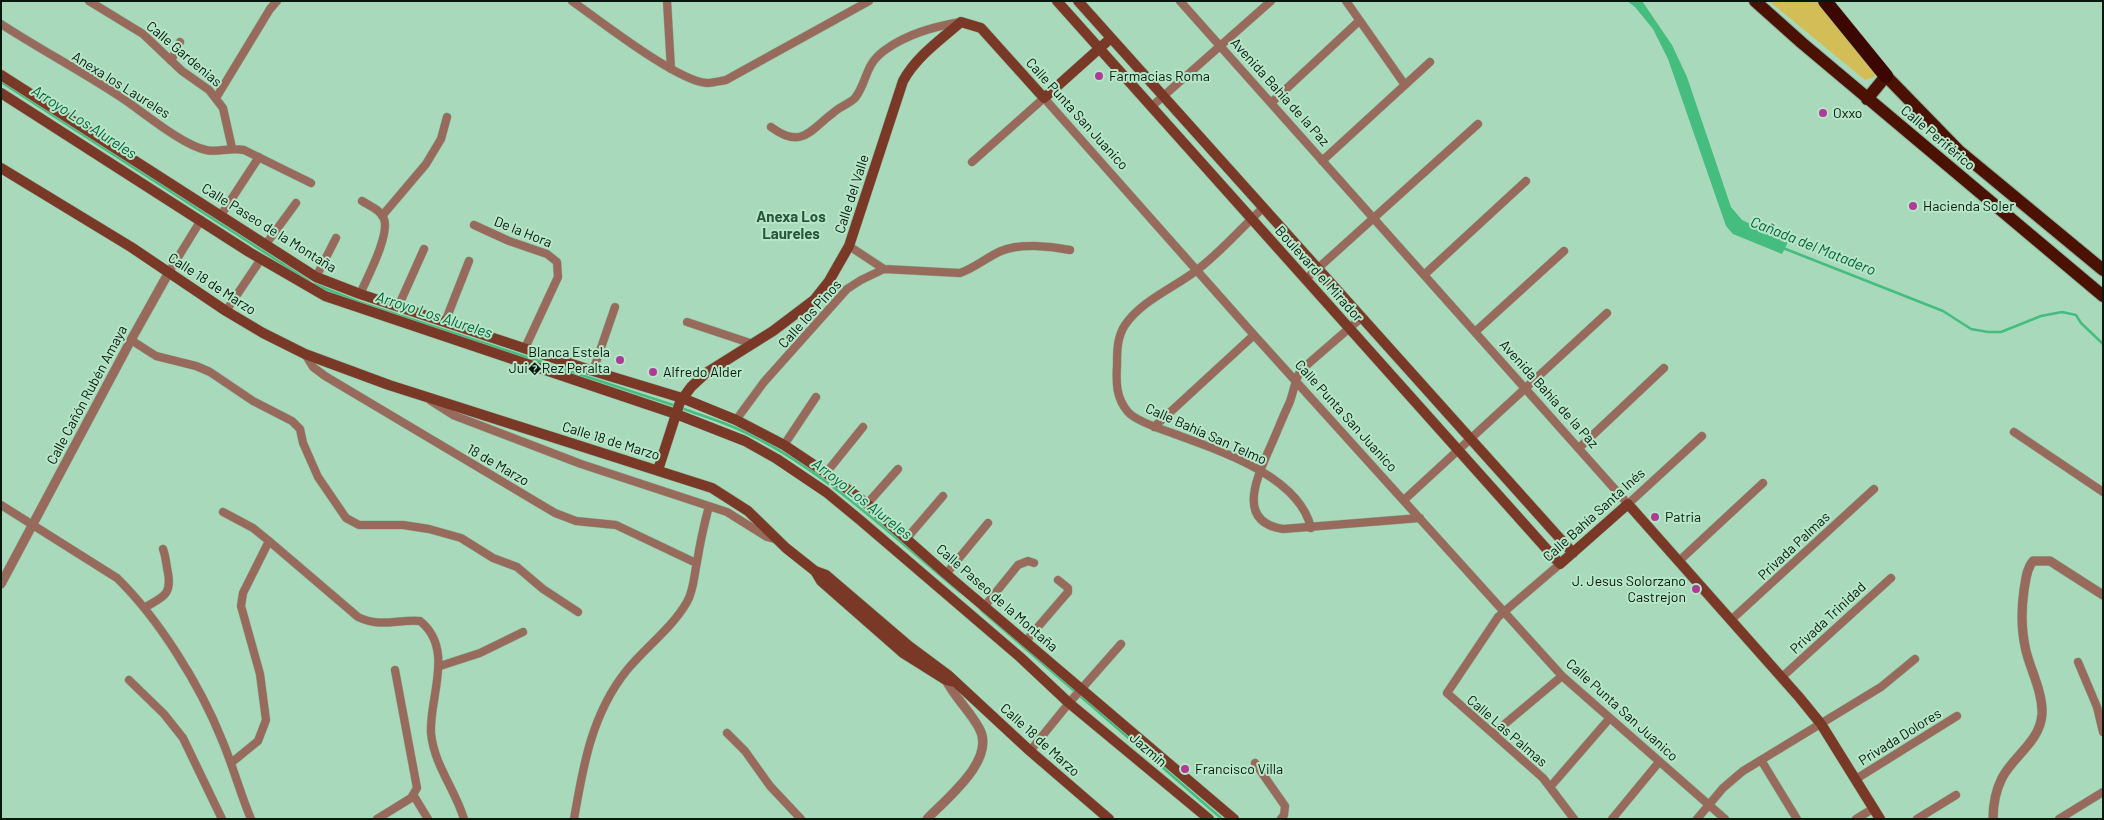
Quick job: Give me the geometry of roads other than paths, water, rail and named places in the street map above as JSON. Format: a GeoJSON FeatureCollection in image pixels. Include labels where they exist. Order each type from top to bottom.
{"type":"FeatureCollection","features":[{"type":"Feature","properties":{"kind":"highway","name":"Calle Periférico"},"geometry":{"type":"LineString","coordinates":[[1755,1],[1867,99],[2103,296]]}},
{"type":"Feature","properties":{"kind":"highway","name":"Calle Periférico"},"geometry":{"type":"LineString","coordinates":[[1825,1],[1886,76],[1958,150],[2103,270]]}},
{"type":"Feature","properties":{"kind":"highway"},"geometry":{"type":"LineString","coordinates":[[1867,99],[1886,76]]}},
{"type":"Feature","properties":{"kind":"main road","name":"Boulevard el Mirador"},"geometry":{"type":"LineString","coordinates":[[1057,1],[1560,564]]}},
{"type":"Feature","properties":{"kind":"main road","name":"Boulevard el Mirador"},"geometry":{"type":"LineString","coordinates":[[1078,1],[1573,553]]}},
{"type":"Feature","properties":{"kind":"main road","name":"Calle Punta San Juanico"},"geometry":{"type":"LineString","coordinates":[[961,22],[981,28],[1044,98]]}},
{"type":"Feature","properties":{"kind":"main road","name":"Calle del Valle"},"geometry":{"type":"LineString","coordinates":[[658,470],[679,406],[706,373],[795,316],[814,300],[829,281],[849,246],[903,81],[910,69],[961,22]]}},
{"type":"Feature","properties":{"kind":"main road"},"geometry":{"type":"LineString","coordinates":[[1044,98],[1111,38]]}},
{"type":"Feature","properties":{"kind":"main road","name":"Calle Paseo de la Montaña"},"geometry":{"type":"LineString","coordinates":[[1,75],[316,277],[398,307],[593,371],[679,406],[777,459],[826,492],[1071,700]]}},
{"type":"Feature","properties":{"kind":"main road","name":"Calle Paseo de la Montaña"},"geometry":{"type":"LineString","coordinates":[[1,93],[260,259],[312,290],[354,307],[679,406],[736,420],[784,445],[826,473],[867,504],[984,607],[1234,819]]}},
{"type":"Feature","properties":{"kind":"main road","name":"Calle 18 de Marzo"},"geometry":{"type":"LineString","coordinates":[[1,168],[170,272],[226,311],[263,333],[305,354],[389,385],[712,488],[748,511],[778,540],[815,571],[821,581],[876,630],[903,653],[949,679],[1109,819]]}},
{"type":"Feature","properties":{"kind":"main road","name":"Calle Bahía Santa Inés"},"geometry":{"type":"LineString","coordinates":[[1560,564],[1628,504]]}},
{"type":"Feature","properties":{"kind":"main road","name":"Avenida Bahía de la Paz"},"geometry":{"type":"LineString","coordinates":[[1628,504],[1782,677],[1821,724],[1880,819]]}},
{"type":"Feature","properties":{"kind":"main road","name":"Jazmín"},"geometry":{"type":"LineString","coordinates":[[1071,700],[1209,819]]}},
{"type":"Feature","properties":{"kind":"street","name":"Calle Gardenias"},"geometry":{"type":"LineString","coordinates":[[89,1],[143,34],[171,61],[216,98],[223,108],[232,148]]}},
{"type":"Feature","properties":{"kind":"street"},"geometry":{"type":"LineString","coordinates":[[216,98],[270,9],[277,1]]}},
{"type":"Feature","properties":{"kind":"street"},"geometry":{"type":"LineString","coordinates":[[572,1],[671,69],[689,78],[706,83],[726,80],[855,4],[869,1]]}},
{"type":"Feature","properties":{"kind":"street"},"geometry":{"type":"LineString","coordinates":[[667,1],[671,69]]}},
{"type":"Feature","properties":{"kind":"street","name":"Avenida Bahía de la Paz"},"geometry":{"type":"LineString","coordinates":[[1180,1],[1628,504]]}},
{"type":"Feature","properties":{"kind":"street"},"geometry":{"type":"LineString","coordinates":[[1151,107],[1271,1]]}},
{"type":"Feature","properties":{"kind":"street"},"geometry":{"type":"LineString","coordinates":[[1346,1],[1405,85]]}},
{"type":"Feature","properties":{"kind":"street"},"geometry":{"type":"LineString","coordinates":[[1271,103],[1360,21]]}},
{"type":"Feature","properties":{"kind":"street"},"geometry":{"type":"LineString","coordinates":[[771,127],[791,138],[810,134],[832,113],[854,99],[860,89],[866,70],[874,59],[885,50],[920,32],[961,22]]}},
{"type":"Feature","properties":{"kind":"street","name":"Anexa los Laureles"},"geometry":{"type":"LineString","coordinates":[[1,24],[120,96],[185,141],[205,150],[216,151],[232,148]]}},
{"type":"Feature","properties":{"kind":"street"},"geometry":{"type":"LineString","coordinates":[[171,61],[180,42]]}},
{"type":"Feature","properties":{"kind":"street"},"geometry":{"type":"LineString","coordinates":[[1322,161],[1430,62]]}},
{"type":"Feature","properties":{"kind":"street"},"geometry":{"type":"LineString","coordinates":[[972,162],[1044,98]]}},
{"type":"Feature","properties":{"kind":"street","name":"Calle Punta San Juanico"},"geometry":{"type":"LineString","coordinates":[[1044,98],[1502,612],[1562,676],[1725,819]]}},
{"type":"Feature","properties":{"kind":"street"},"geometry":{"type":"LineString","coordinates":[[382,216],[426,164],[440,140],[447,117]]}},
{"type":"Feature","properties":{"kind":"street"},"geometry":{"type":"LineString","coordinates":[[1306,279],[1478,124]]}},
{"type":"Feature","properties":{"kind":"street"},"geometry":{"type":"LineString","coordinates":[[232,148],[260,157],[311,183]]}},
{"type":"Feature","properties":{"kind":"street"},"geometry":{"type":"LineString","coordinates":[[221,215],[260,157]]}},
{"type":"Feature","properties":{"kind":"street"},"geometry":{"type":"LineString","coordinates":[[1424,275],[1526,181]]}},
{"type":"Feature","properties":{"kind":"street"},"geometry":{"type":"LineString","coordinates":[[360,294],[385,227],[382,216],[362,201]]}},
{"type":"Feature","properties":{"kind":"street"},"geometry":{"type":"LineString","coordinates":[[266,244],[296,203]]}},
{"type":"Feature","properties":{"kind":"street","name":"Calle Bahía San Telmo"},"geometry":{"type":"LineString","coordinates":[[1263,208],[1198,270],[1143,306],[1125,325],[1119,336],[1116,385],[1119,398],[1129,413],[1154,427],[1215,449],[1278,481],[1302,506],[1309,517],[1311,528]]}},
{"type":"Feature","properties":{"kind":"street","name":"Calle Cañón Rubén Amaya"},"geometry":{"type":"LineString","coordinates":[[1,584],[132,340],[201,220]]}},
{"type":"Feature","properties":{"kind":"street","name":"De la Hora"},"geometry":{"type":"LineString","coordinates":[[474,225],[509,241],[547,254],[557,262],[558,277],[525,348]]}},
{"type":"Feature","properties":{"kind":"street"},"geometry":{"type":"LineString","coordinates":[[316,277],[336,238]]}},
{"type":"Feature","properties":{"kind":"street"},"geometry":{"type":"LineString","coordinates":[[849,246],[884,269]]}},
{"type":"Feature","properties":{"kind":"street","name":"Calle los Pinos"},"geometry":{"type":"LineString","coordinates":[[736,420],[764,382],[847,289],[861,280],[884,269],[960,273],[969,270],[1002,250],[1012,248],[1051,246],[1070,250]]}},
{"type":"Feature","properties":{"kind":"street"},"geometry":{"type":"LineString","coordinates":[[398,307],[424,249]]}},
{"type":"Feature","properties":{"kind":"street"},"geometry":{"type":"LineString","coordinates":[[1475,332],[1564,251]]}},
{"type":"Feature","properties":{"kind":"street"},"geometry":{"type":"LineString","coordinates":[[226,311],[260,259]]}},
{"type":"Feature","properties":{"kind":"street"},"geometry":{"type":"LineString","coordinates":[[445,322],[469,261]]}},
{"type":"Feature","properties":{"kind":"street"},"geometry":{"type":"LineString","coordinates":[[593,371],[615,307]]}},
{"type":"Feature","properties":{"kind":"street"},"geometry":{"type":"LineString","coordinates":[[1404,500],[1607,314]]}},
{"type":"Feature","properties":{"kind":"street"},"geometry":{"type":"LineString","coordinates":[[1362,318],[1301,370],[1296,380],[1294,394],[1254,486],[1255,511],[1260,518],[1272,527],[1311,528],[1420,518]]}},
{"type":"Feature","properties":{"kind":"street"},"geometry":{"type":"LineString","coordinates":[[687,322],[753,344]]}},
{"type":"Feature","properties":{"kind":"street"},"geometry":{"type":"LineString","coordinates":[[1154,427],[1254,335]]}},
{"type":"Feature","properties":{"kind":"street"},"geometry":{"type":"LineString","coordinates":[[132,340],[156,356],[196,366],[210,372],[253,401],[292,421],[300,429],[303,443],[318,477],[346,518],[352,523],[366,526],[403,525],[429,529],[461,538],[493,558],[517,567],[543,589],[578,612]]}},
{"type":"Feature","properties":{"kind":"street","name":"18 de Marzo"},"geometry":{"type":"LineString","coordinates":[[305,354],[313,367],[325,376],[555,513],[576,521],[616,525],[696,563]]}},
{"type":"Feature","properties":{"kind":"street"},"geometry":{"type":"LineString","coordinates":[[1579,448],[1664,368]]}},
{"type":"Feature","properties":{"kind":"street","name":"Calle 18 de Marzo"},"geometry":{"type":"LineString","coordinates":[[420,395],[453,415],[581,464],[727,512],[768,538],[778,540]]}},
{"type":"Feature","properties":{"kind":"street"},"geometry":{"type":"LineString","coordinates":[[784,445],[816,397]]}},
{"type":"Feature","properties":{"kind":"street"},"geometry":{"type":"LineString","coordinates":[[826,473],[863,427]]}},
{"type":"Feature","properties":{"kind":"street"},"geometry":{"type":"LineString","coordinates":[[2014,432],[2103,492]]}},
{"type":"Feature","properties":{"kind":"street","name":"Calle Bahía Santa Inés"},"geometry":{"type":"LineString","coordinates":[[1628,504],[1702,436]]}},
{"type":"Feature","properties":{"kind":"street"},"geometry":{"type":"LineString","coordinates":[[867,504],[898,469]]}},
{"type":"Feature","properties":{"kind":"street"},"geometry":{"type":"LineString","coordinates":[[1679,561],[1762,483]]}},
{"type":"Feature","properties":{"kind":"street","name":"Privada Palmas"},"geometry":{"type":"LineString","coordinates":[[1731,620],[1874,489]]}},
{"type":"Feature","properties":{"kind":"street"},"geometry":{"type":"LineString","coordinates":[[907,538],[943,496]]}},
{"type":"Feature","properties":{"kind":"street"},"geometry":{"type":"LineString","coordinates":[[1,506],[117,578],[144,608],[157,625],[199,692],[218,731],[251,819]]}},
{"type":"Feature","properties":{"kind":"street"},"geometry":{"type":"LineString","coordinates":[[574,819],[590,742],[598,718],[613,689],[647,646],[666,628],[688,602],[693,587],[708,506]]}},
{"type":"Feature","properties":{"kind":"street"},"geometry":{"type":"LineString","coordinates":[[223,512],[253,528],[270,541],[358,617],[380,624],[420,621],[431,632],[440,666],[431,732],[436,757],[454,792],[464,819]]}},
{"type":"Feature","properties":{"kind":"street"},"geometry":{"type":"LineString","coordinates":[[946,574],[988,523]]}},
{"type":"Feature","properties":{"kind":"street"},"geometry":{"type":"LineString","coordinates":[[231,763],[258,741],[266,720],[260,674],[241,606],[243,593],[270,541]]}},
{"type":"Feature","properties":{"kind":"street"},"geometry":{"type":"LineString","coordinates":[[144,608],[168,592],[170,586],[167,559],[163,549]]}},
{"type":"Feature","properties":{"kind":"street"},"geometry":{"type":"LineString","coordinates":[[1993,819],[1996,796],[2002,777],[2031,743],[2041,720],[2042,712],[2039,694],[2026,652],[2022,628],[2022,607],[2028,567],[2033,561],[2050,561],[2103,595]]}},
{"type":"Feature","properties":{"kind":"street"},"geometry":{"type":"LineString","coordinates":[[984,607],[1023,562],[1034,563]]}},
{"type":"Feature","properties":{"kind":"street","name":"Calle Bahía Santa Inés"},"geometry":{"type":"LineString","coordinates":[[1502,612],[1560,564]]}},
{"type":"Feature","properties":{"kind":"street","name":"Privada Trinidad"},"geometry":{"type":"LineString","coordinates":[[1782,677],[1891,578]]}},
{"type":"Feature","properties":{"kind":"street"},"geometry":{"type":"LineString","coordinates":[[1025,642],[1068,592],[1068,588],[1058,580]]}},
{"type":"Feature","properties":{"kind":"street","name":"Calle Las Palmas"},"geometry":{"type":"LineString","coordinates":[[1502,612],[1447,693],[1551,786],[1574,819]]}},
{"type":"Feature","properties":{"kind":"street"},"geometry":{"type":"LineString","coordinates":[[440,666],[480,653],[523,632]]}},
{"type":"Feature","properties":{"kind":"street"},"geometry":{"type":"LineString","coordinates":[[1030,751],[1071,700],[1121,644]]}},
{"type":"Feature","properties":{"kind":"street"},"geometry":{"type":"LineString","coordinates":[[1697,819],[1732,779],[1881,687],[1915,659]]}},
{"type":"Feature","properties":{"kind":"street"},"geometry":{"type":"LineString","coordinates":[[2078,662],[2097,707],[2103,732]]}},
{"type":"Feature","properties":{"kind":"street"},"geometry":{"type":"LineString","coordinates":[[377,819],[414,796],[417,788],[395,670]]}},
{"type":"Feature","properties":{"kind":"street"},"geometry":{"type":"LineString","coordinates":[[1494,734],[1562,676]]}},
{"type":"Feature","properties":{"kind":"street"},"geometry":{"type":"LineString","coordinates":[[927,819],[973,770],[983,751],[983,735],[979,726],[953,694],[949,679]]}},
{"type":"Feature","properties":{"kind":"street"},"geometry":{"type":"LineString","coordinates":[[129,680],[164,714],[183,738],[222,819]]}},
{"type":"Feature","properties":{"kind":"street","name":"Privada Dolores"},"geometry":{"type":"LineString","coordinates":[[1856,779],[1957,716]]}},
{"type":"Feature","properties":{"kind":"street"},"geometry":{"type":"LineString","coordinates":[[1551,786],[1610,719]]}},
{"type":"Feature","properties":{"kind":"street"},"geometry":{"type":"LineString","coordinates":[[727,733],[745,752],[770,786],[801,819]]}},
{"type":"Feature","properties":{"kind":"street"},"geometry":{"type":"LineString","coordinates":[[1761,760],[1797,819]]}},
{"type":"Feature","properties":{"kind":"street"},"geometry":{"type":"LineString","coordinates":[[1612,819],[1659,762]]}},
{"type":"Feature","properties":{"kind":"street"},"geometry":{"type":"LineString","coordinates":[[1256,763],[1285,806],[1284,815],[1281,819]]}},
{"type":"Feature","properties":{"kind":"street"},"geometry":{"type":"LineString","coordinates":[[2059,819],[2103,792]]}},
{"type":"Feature","properties":{"kind":"street"},"geometry":{"type":"LineString","coordinates":[[1917,819],[1956,795]]}},
{"type":"Feature","properties":{"kind":"street"},"geometry":{"type":"LineString","coordinates":[[414,796],[428,819]]}},
{"type":"Feature","properties":{"kind":"street"},"geometry":{"type":"LineString","coordinates":[[1856,819],[1874,808]]}},
{"type":"Feature","properties":{"kind":"waterway","name":"Arroyo Los Alureles"},"geometry":{"type":"LineString","coordinates":[[1,82],[309,281]]}},
{"type":"Feature","properties":{"kind":"waterway","name":"Cañada del Matadero"},"geometry":{"type":"LineString","coordinates":[[1783,248],[1943,311],[1971,329],[2001,332],[2041,316],[2062,312],[2076,315],[2081,323],[2103,344]]}},
{"type":"Feature","properties":{"kind":"waterway","name":"Arroyo Los Alureles"},"geometry":{"type":"LineString","coordinates":[[314,284],[359,302],[676,406]]}},
{"type":"Feature","properties":{"kind":"waterway","name":"Arroyo Los Alureles"},"geometry":{"type":"LineString","coordinates":[[681,408],[738,429],[768,444],[797,462],[854,503],[960,592]]}},
{"type":"Feature","properties":{"kind":"waterway","name":"Arroyo Los Alureles"},"geometry":{"type":"LineString","coordinates":[[981,610],[1222,819]]}},
{"type":"Feature","properties":{"kind":"place","name":"Farmacias Roma"},"geometry":{"type":"Point","coordinates":[1099,76]}},
{"type":"Feature","properties":{"kind":"place","name":"Oxxo"},"geometry":{"type":"Point","coordinates":[1823,113]}},
{"type":"Feature","properties":{"kind":"place","name":"Hacienda Soler"},"geometry":{"type":"Point","coordinates":[1913,206]}},
{"type":"Feature","properties":{"kind":"place","name":"Blanca Estela Jui�Rez Peralta"},"geometry":{"type":"Point","coordinates":[620,360]}},
{"type":"Feature","properties":{"kind":"place","name":"Alfredo Alder"},"geometry":{"type":"Point","coordinates":[653,372]}},
{"type":"Feature","properties":{"kind":"place","name":"Patria"},"geometry":{"type":"Point","coordinates":[1655,517]}},
{"type":"Feature","properties":{"kind":"place","name":"J. Jesus Solorzano Castrejon"},"geometry":{"type":"Point","coordinates":[1696,589]}},
{"type":"Feature","properties":{"kind":"place","name":"Francisco Villa"},"geometry":{"type":"Point","coordinates":[1185,769]}},
{"type":"Feature","properties":{"kind":"district","name":"Anexa Los Laureles"},"geometry":{"type":"Point","coordinates":[791,226]}}]}
